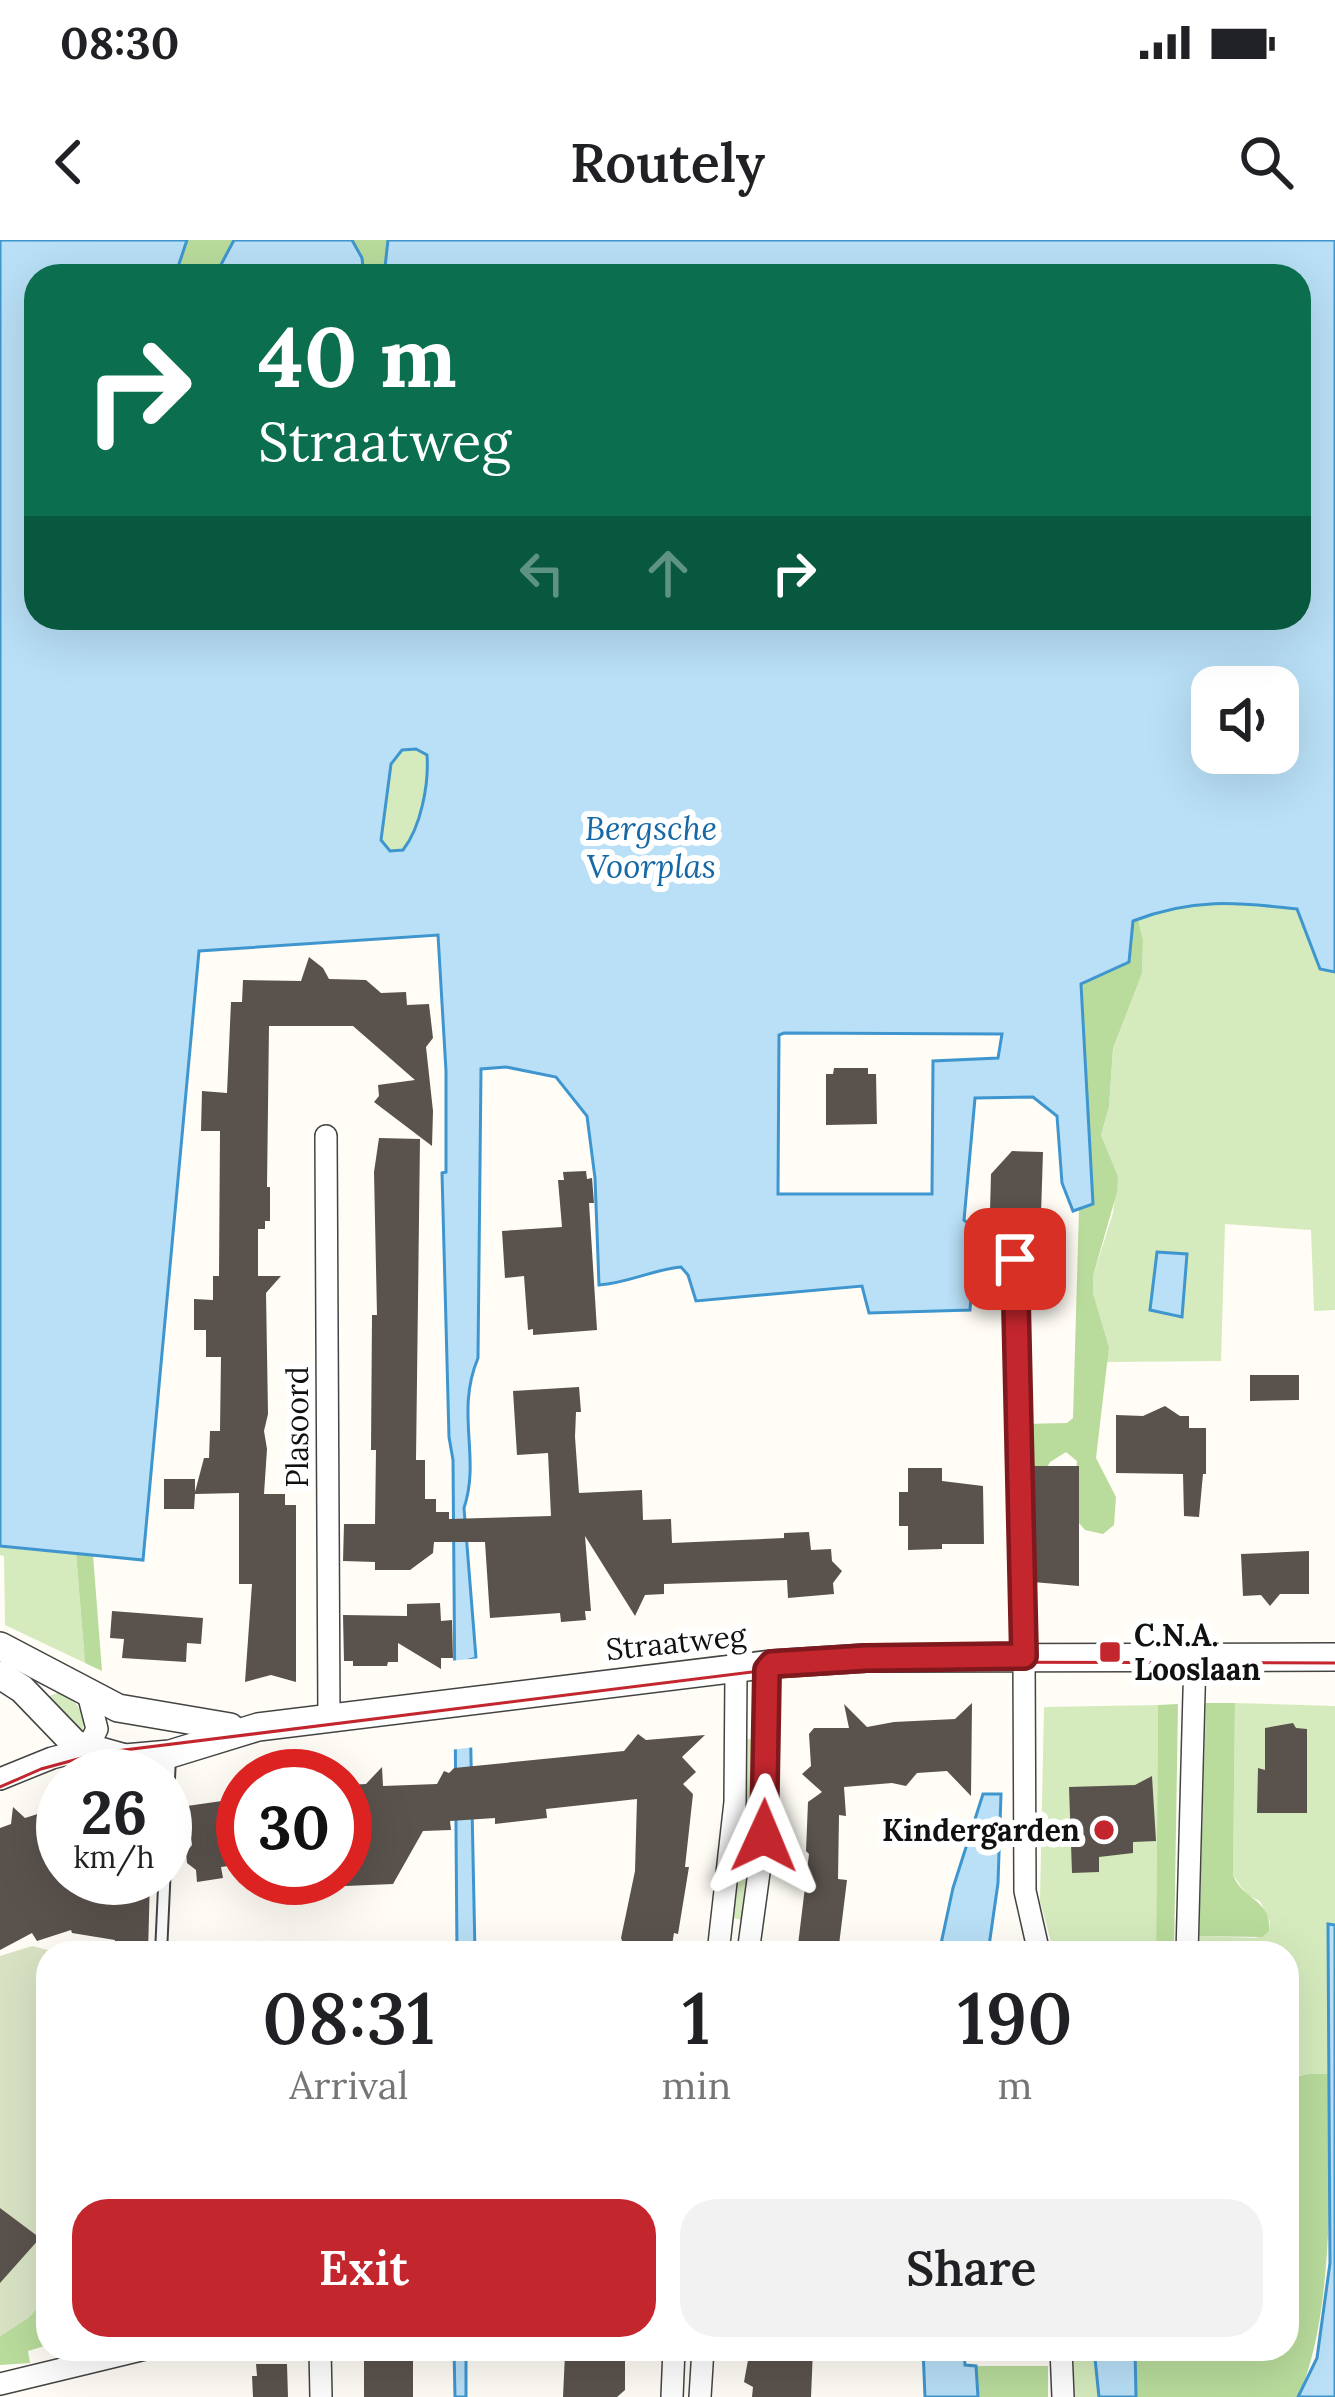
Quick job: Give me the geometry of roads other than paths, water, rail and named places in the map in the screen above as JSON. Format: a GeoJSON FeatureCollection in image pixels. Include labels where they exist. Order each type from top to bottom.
{"type":"FeatureCollection","features":[{"type":"Feature","properties":{"kind":"street","name":"Plasoord"},"geometry":{"type":"LineString","coordinates":[[326,1136],[329,1718]]}},
{"type":"Feature","properties":{"kind":"street"},"geometry":{"type":"LineString","coordinates":[[0,1646],[136,1713],[250,1728]]}},
{"type":"Feature","properties":{"kind":"street","name":"Straatweg"},"geometry":{"type":"LineString","coordinates":[[250,1728],[772,1664],[1024,1656],[1335,1657]]}},
{"type":"Feature","properties":{"kind":"street"},"geometry":{"type":"LineString","coordinates":[[1024,1656],[1024,1891],[1037,1941]]}},
{"type":"Feature","properties":{"kind":"street"},"geometry":{"type":"LineString","coordinates":[[1187,1941],[1195,1656]]}},
{"type":"Feature","properties":{"kind":"street"},"geometry":{"type":"LineString","coordinates":[[750,1941],[764,1836],[767,1670],[772,1664]]}},
{"type":"Feature","properties":{"kind":"street"},"geometry":{"type":"LineString","coordinates":[[719,1941],[736,1802],[736,1673],[732,1668]]}},
{"type":"Feature","properties":{"kind":"street"},"geometry":{"type":"LineString","coordinates":[[0,1675],[22,1689],[67,1738],[87,1749],[97,1729],[87,1690]]}},
{"type":"Feature","properties":{"kind":"street"},"geometry":{"type":"LineString","coordinates":[[185,1749],[250,1728]]}},
{"type":"Feature","properties":{"kind":"street"},"geometry":{"type":"LineString","coordinates":[[0,1779],[36,1764]]}},
{"type":"Feature","properties":{"kind":"street"},"geometry":{"type":"LineString","coordinates":[[0,2384],[51,2386],[115,2361]]}},
{"type":"Feature","properties":{"kind":"street"},"geometry":{"type":"LineString","coordinates":[[320,2361],[321,2397]]}},
{"type":"Feature","properties":{"kind":"street"},"geometry":{"type":"LineString","coordinates":[[672,2397],[674,2361]]}},
{"type":"Feature","properties":{"kind":"street"},"geometry":{"type":"LineString","coordinates":[[700,2397],[702,2361]]}},
{"type":"Feature","properties":{"kind":"street"},"geometry":{"type":"LineString","coordinates":[[1062,2361],[1063,2397]]}},
{"type":"Feature","properties":{"kind":"lane"},"geometry":{"type":"LineString","coordinates":[[981,1258],[1015,1259],[1024,1656]]}},
{"type":"Feature","properties":{"kind":"lane"},"geometry":{"type":"LineString","coordinates":[[161,1941],[163,1905]]}},
{"type":"Feature","properties":{"kind":"water","name":"Bergsche Voorplas"},"geometry":{"type":"Polygon","coordinates":[[[0,240],[187,240],[179,264],[24,264],[24,630],[1311,630],[1311,264],[385,264],[388,240],[1335,240],[1335,972],[1320,969],[1297,909],[1214,904],[1175,908],[1133,921],[1129,962],[1081,984],[1093,1204],[1073,1211],[1062,1183],[1057,1116],[1033,1097],[975,1098],[964,1220],[976,1230],[970,1310],[869,1313],[862,1286],[696,1301],[681,1267],[599,1285],[587,1116],[556,1077],[506,1067],[481,1069],[478,1358],[468,1397],[470,1471],[464,1508],[476,1658],[469,1660],[475,1941],[457,1941],[453,1460],[442,1173],[446,1172],[446,1071],[438,935],[199,951],[143,1560],[0,1546],[0,240]],[[416,749],[402,750],[391,764],[381,840],[390,851],[403,850],[419,817],[427,755],[416,749]],[[1002,1034],[779,1035],[778,1194],[932,1194],[933,1061],[998,1058],[1002,1034]]]}},
{"type":"Feature","properties":{"kind":"water"},"geometry":{"type":"Polygon","coordinates":[[[234,240],[352,240],[363,264],[221,264],[234,240]]]}},
{"type":"Feature","properties":{"kind":"water"},"geometry":{"type":"Polygon","coordinates":[[[1157,1252],[1187,1254],[1182,1317],[1150,1310],[1157,1252]]]}},
{"type":"Feature","properties":{"kind":"water"},"geometry":{"type":"Polygon","coordinates":[[[983,1794],[1001,1794],[998,1883],[990,1941],[942,1941],[983,1794]]]}},
{"type":"Feature","properties":{"kind":"water"},"geometry":{"type":"Polygon","coordinates":[[[1328,1924],[1335,1925],[1335,2397],[1298,2397],[1317,2358],[1330,2263],[1328,1924]]]}},
{"type":"Feature","properties":{"kind":"water"},"geometry":{"type":"Polygon","coordinates":[[[454,2361],[466,2361],[466,2397],[455,2397],[454,2361]]]}},
{"type":"Feature","properties":{"kind":"water"},"geometry":{"type":"Polygon","coordinates":[[[924,2361],[965,2361],[976,2366],[978,2397],[925,2397],[924,2361]]]}},
{"type":"Feature","properties":{"kind":"water"},"geometry":{"type":"Polygon","coordinates":[[[1095,2361],[1135,2361],[1136,2397],[1099,2397],[1095,2361]]]}},
{"type":"Feature","properties":{"kind":"tram line"},"geometry":{"type":"LineString","coordinates":[[0,1787],[41,1769],[100,1753],[768,1670],[941,1662],[1335,1663]]}},
{"type":"Feature","properties":{"kind":"place","name":"C.N.A. Looslaan"},"geometry":{"type":"Point","coordinates":[1110,1652]}},
{"type":"Feature","properties":{"kind":"place","name":"Kindergarden"},"geometry":{"type":"Point","coordinates":[1104,1830]}}]}
